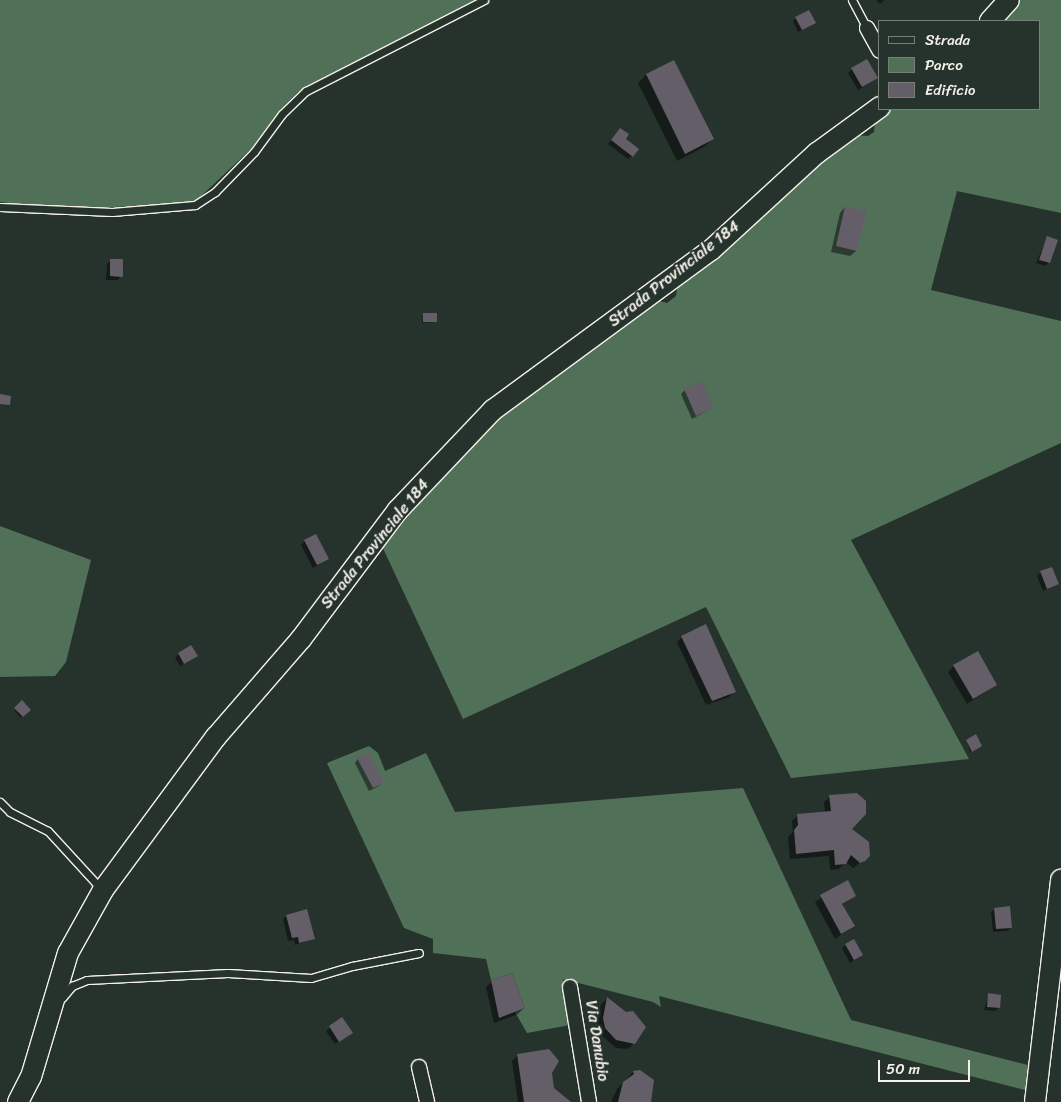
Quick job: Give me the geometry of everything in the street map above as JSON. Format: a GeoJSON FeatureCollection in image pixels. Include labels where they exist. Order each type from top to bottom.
{"type":"FeatureCollection","features":[{"type":"Feature","properties":{"kind":"street"},"geometry":{"type":"LineString","coordinates":[[991,20],[1009,0]]}},
{"type":"Feature","properties":{"kind":"street"},"geometry":{"type":"LineString","coordinates":[[867,28],[878,47]]}},
{"type":"Feature","properties":{"kind":"street","name":"Strada Provinciale 184"},"geometry":{"type":"LineString","coordinates":[[18,1102],[31,1077],[47,1016],[68,952],[103,890],[216,737],[301,639],[398,510],[475,427],[506,399],[712,250],[817,153],[878,108]]}},
{"type":"Feature","properties":{"kind":"street"},"geometry":{"type":"LineString","coordinates":[[1035,1102],[1061,880]]}},
{"type":"Feature","properties":{"kind":"street","name":"Via Danubio"},"geometry":{"type":"LineString","coordinates":[[570,986],[589,1102]]}},
{"type":"Feature","properties":{"kind":"street"},"geometry":{"type":"LineString","coordinates":[[419,1067],[427,1102]]}},
{"type":"Feature","properties":{"kind":"lane"},"geometry":{"type":"LineString","coordinates":[[0,208],[112,212],[195,205],[215,192],[254,152],[282,114],[306,91],[484,0]]}},
{"type":"Feature","properties":{"kind":"lane"},"geometry":{"type":"LineString","coordinates":[[852,0],[867,28]]}},
{"type":"Feature","properties":{"kind":"lane"},"geometry":{"type":"LineString","coordinates":[[0,802],[10,812],[48,831],[103,890]]}},
{"type":"Feature","properties":{"kind":"lane"},"geometry":{"type":"LineString","coordinates":[[47,1016],[72,986],[87,980],[228,973],[311,978],[352,966],[419,953]]}},
{"type":"Feature","properties":{"kind":"green space"},"geometry":{"type":"Polygon","coordinates":[[[0,0],[475,0],[298,92],[280,110],[252,148],[198,199],[187,204],[65,209],[0,202],[0,0]]]}},
{"type":"Feature","properties":{"kind":"green space"},"geometry":{"type":"Polygon","coordinates":[[[1018,0],[1061,0],[1061,213],[957,191],[931,290],[1061,321],[1061,443],[851,540],[969,759],[791,778],[706,607],[463,719],[380,542],[477,433],[656,300],[667,303],[676,296],[678,283],[851,135],[868,136],[874,132],[875,118],[887,110],[1041,110],[1041,20],[1001,20],[1018,0]]]}},
{"type":"Feature","properties":{"kind":"green space"},"geometry":{"type":"Polygon","coordinates":[[[0,526],[91,560],[66,662],[55,676],[0,677],[0,526]]]}},
{"type":"Feature","properties":{"kind":"green space"},"geometry":{"type":"Polygon","coordinates":[[[369,746],[378,753],[385,771],[426,753],[455,812],[743,788],[851,1020],[1028,1065],[1025,1090],[659,996],[661,1007],[653,1002],[563,979],[570,1025],[527,1033],[515,1012],[525,1008],[512,973],[491,980],[486,959],[433,953],[433,939],[404,928],[327,763],[369,746]]]}},
{"type":"Feature","properties":{"kind":"building"},"geometry":{"type":"Polygon","coordinates":[[[809,10],[816,23],[802,30],[795,17],[809,10]]]}},
{"type":"Feature","properties":{"kind":"building"},"geometry":{"type":"Polygon","coordinates":[[[867,59],[878,78],[862,87],[851,68],[867,59]]]}},
{"type":"Feature","properties":{"kind":"building"},"geometry":{"type":"Polygon","coordinates":[[[674,60],[714,139],[685,154],[646,74],[674,60]]]}},
{"type":"Feature","properties":{"kind":"building"},"geometry":{"type":"Polygon","coordinates":[[[620,128],[629,134],[626,139],[639,149],[633,157],[611,140],[620,128]]]}},
{"type":"Feature","properties":{"kind":"building"},"geometry":{"type":"Polygon","coordinates":[[[845,206],[867,211],[857,251],[836,246],[845,206]]]}},
{"type":"Feature","properties":{"kind":"building"},"geometry":{"type":"Polygon","coordinates":[[[1047,236],[1058,240],[1050,263],[1039,260],[1047,236]]]}},
{"type":"Feature","properties":{"kind":"building"},"geometry":{"type":"Polygon","coordinates":[[[110,259],[123,259],[123,277],[110,276],[110,259]]]}},
{"type":"Feature","properties":{"kind":"building"},"geometry":{"type":"Polygon","coordinates":[[[423,313],[437,313],[437,322],[423,322],[423,313]]]}},
{"type":"Feature","properties":{"kind":"building"},"geometry":{"type":"Polygon","coordinates":[[[702,381],[713,408],[696,416],[684,389],[702,381]]]}},
{"type":"Feature","properties":{"kind":"building"},"geometry":{"type":"Polygon","coordinates":[[[0,394],[11,396],[10,405],[0,404],[0,394]]]}},
{"type":"Feature","properties":{"kind":"building"},"geometry":{"type":"Polygon","coordinates":[[[316,534],[329,559],[317,565],[304,540],[316,534]]]}},
{"type":"Feature","properties":{"kind":"building"},"geometry":{"type":"Polygon","coordinates":[[[1052,567],[1059,584],[1047,589],[1040,571],[1052,567]]]}},
{"type":"Feature","properties":{"kind":"building"},"geometry":{"type":"Polygon","coordinates":[[[706,624],[736,692],[712,701],[681,636],[706,624]]]}},
{"type":"Feature","properties":{"kind":"building"},"geometry":{"type":"Polygon","coordinates":[[[191,645],[198,656],[184,664],[178,653],[191,645]]]}},
{"type":"Feature","properties":{"kind":"building"},"geometry":{"type":"Polygon","coordinates":[[[978,651],[997,685],[973,699],[953,665],[978,651]]]}},
{"type":"Feature","properties":{"kind":"building"},"geometry":{"type":"Polygon","coordinates":[[[22,700],[31,710],[23,717],[14,708],[22,700]]]}},
{"type":"Feature","properties":{"kind":"building"},"geometry":{"type":"Polygon","coordinates":[[[976,734],[982,746],[972,752],[966,740],[976,734]]]}},
{"type":"Feature","properties":{"kind":"building"},"geometry":{"type":"Polygon","coordinates":[[[369,752],[384,783],[373,788],[357,758],[369,752]]]}},
{"type":"Feature","properties":{"kind":"building"},"geometry":{"type":"Polygon","coordinates":[[[857,793],[866,801],[866,814],[852,829],[869,842],[870,856],[865,861],[860,863],[851,855],[846,864],[835,865],[834,850],[796,854],[794,830],[798,825],[797,814],[831,811],[829,795],[857,793]]]}},
{"type":"Feature","properties":{"kind":"building"},"geometry":{"type":"Polygon","coordinates":[[[848,880],[856,896],[842,904],[855,926],[841,934],[820,895],[848,880]]]}},
{"type":"Feature","properties":{"kind":"building"},"geometry":{"type":"Polygon","coordinates":[[[1010,906],[1012,928],[996,929],[994,908],[1010,906]]]}},
{"type":"Feature","properties":{"kind":"building"},"geometry":{"type":"Polygon","coordinates":[[[307,909],[315,939],[299,943],[298,937],[292,938],[286,915],[307,909]]]}},
{"type":"Feature","properties":{"kind":"building"},"geometry":{"type":"Polygon","coordinates":[[[854,939],[863,955],[854,960],[845,944],[854,939]]]}},
{"type":"Feature","properties":{"kind":"building"},"geometry":{"type":"Polygon","coordinates":[[[512,973],[525,1008],[499,1018],[491,980],[512,973]]]}},
{"type":"Feature","properties":{"kind":"building"},"geometry":{"type":"Polygon","coordinates":[[[988,993],[1001,995],[1000,1008],[987,1007],[988,993]]]}},
{"type":"Feature","properties":{"kind":"building"},"geometry":{"type":"Polygon","coordinates":[[[607,997],[626,1012],[633,1011],[646,1027],[635,1044],[616,1040],[605,1028],[603,1018],[607,997]]]}},
{"type":"Feature","properties":{"kind":"building"},"geometry":{"type":"Polygon","coordinates":[[[342,1017],[353,1033],[339,1042],[329,1026],[342,1017]]]}},
{"type":"Feature","properties":{"kind":"building"},"geometry":{"type":"Polygon","coordinates":[[[549,1049],[559,1061],[552,1073],[554,1088],[571,1102],[524,1102],[517,1054],[549,1049]]]}},
{"type":"Feature","properties":{"kind":"building"},"geometry":{"type":"Polygon","coordinates":[[[640,1070],[654,1080],[651,1102],[618,1102],[623,1082],[634,1074],[633,1071],[640,1070]]]}}]}
